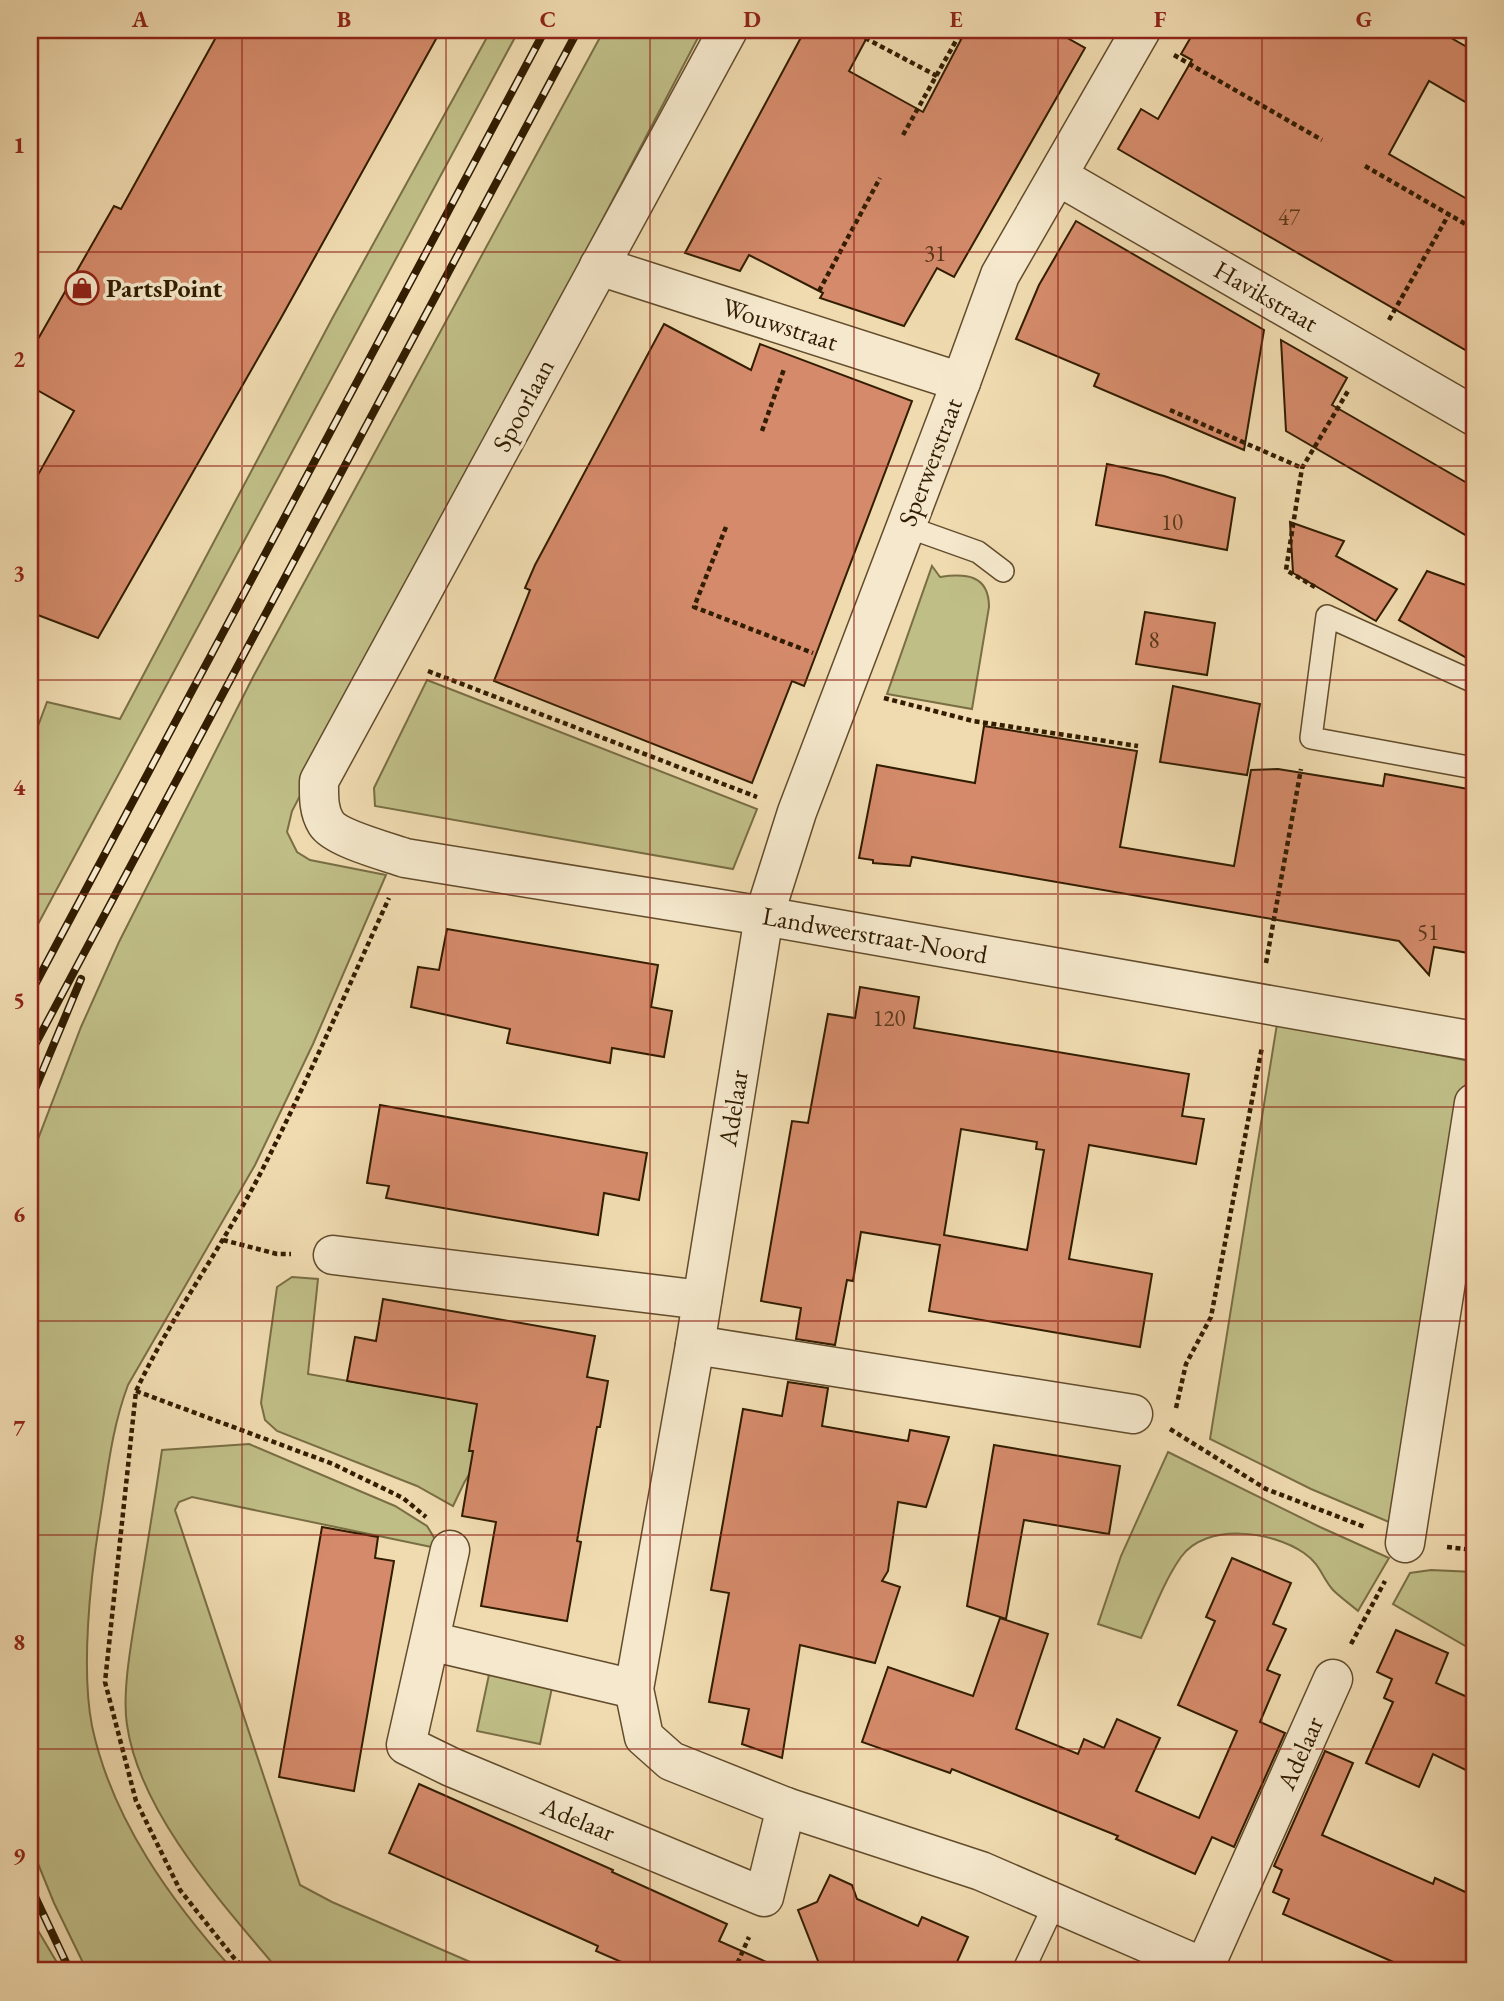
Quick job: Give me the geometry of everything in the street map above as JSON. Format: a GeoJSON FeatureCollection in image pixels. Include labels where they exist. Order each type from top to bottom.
{"type":"FeatureCollection","features":[{"type":"Feature","properties":{"kind":"street","name":"Spoorlaan"},"geometry":{"type":"LineString","coordinates":[[319,781],[728,30]]}},
{"type":"Feature","properties":{"kind":"street","name":"Sperwerstraat"},"geometry":{"type":"LineString","coordinates":[[764,916],[797,812],[1000,275],[1140,32]]}},
{"type":"Feature","properties":{"kind":"street","name":"Havikstraat"},"geometry":{"type":"LineString","coordinates":[[1058,176],[1474,416]]}},
{"type":"Feature","properties":{"kind":"street","name":"Wouwstraat"},"geometry":{"type":"LineString","coordinates":[[599,266],[961,383]]}},
{"type":"Feature","properties":{"kind":"street","name":"Landweerstraat-Noord"},"geometry":{"type":"LineString","coordinates":[[319,781],[319,805],[327,826],[355,841],[405,858],[764,916],[1474,1041]]}},
{"type":"Feature","properties":{"kind":"street","name":"Adelaar"},"geometry":{"type":"LineString","coordinates":[[764,916],[695,1345],[634,1689],[644,1737],[671,1761],[786,1807],[981,1871],[1208,1969],[1333,1679]]}},
{"type":"Feature","properties":{"kind":"street"},"geometry":{"type":"LineString","coordinates":[[1405,1543],[1474,1103]]}},
{"type":"Feature","properties":{"kind":"street"},"geometry":{"type":"LineString","coordinates":[[333,1255],[702,1300]]}},
{"type":"Feature","properties":{"kind":"street"},"geometry":{"type":"LineString","coordinates":[[695,1345],[1133,1414]]}},
{"type":"Feature","properties":{"kind":"street","name":"Adelaar"},"geometry":{"type":"LineString","coordinates":[[450,1550],[406,1745],[451,1767],[764,1897],[786,1807]]}},
{"type":"Feature","properties":{"kind":"street"},"geometry":{"type":"LineString","coordinates":[[430,1641],[634,1689]]}},
{"type":"Feature","properties":{"kind":"lane"},"geometry":{"type":"LineString","coordinates":[[905,526],[978,552],[1003,571]]}},
{"type":"Feature","properties":{"kind":"lane"},"geometry":{"type":"LineString","coordinates":[[1474,682],[1327,616],[1311,738],[1474,768]]}},
{"type":"Feature","properties":{"kind":"lane"},"geometry":{"type":"LineString","coordinates":[[1023,1971],[1055,1903]]}},
{"type":"Feature","properties":{"kind":"path"},"geometry":{"type":"LineString","coordinates":[[850,30],[937,76]]}},
{"type":"Feature","properties":{"kind":"path"},"geometry":{"type":"LineString","coordinates":[[904,135],[962,30]]}},
{"type":"Feature","properties":{"kind":"path"},"geometry":{"type":"LineString","coordinates":[[1140,32],[1322,140]]}},
{"type":"Feature","properties":{"kind":"path"},"geometry":{"type":"LineString","coordinates":[[1364,166],[1474,229]]}},
{"type":"Feature","properties":{"kind":"path"},"geometry":{"type":"LineString","coordinates":[[762,431],[798,330],[880,178]]}},
{"type":"Feature","properties":{"kind":"path"},"geometry":{"type":"LineString","coordinates":[[1327,616],[1317,588],[1286,570],[1302,468],[1449,214]]}},
{"type":"Feature","properties":{"kind":"path"},"geometry":{"type":"LineString","coordinates":[[1170,410],[1302,468]]}},
{"type":"Feature","properties":{"kind":"path"},"geometry":{"type":"LineString","coordinates":[[726,527],[694,607],[849,679],[973,721],[1138,746]]}},
{"type":"Feature","properties":{"kind":"path"},"geometry":{"type":"LineString","coordinates":[[388,655],[797,812]]}},
{"type":"Feature","properties":{"kind":"path"},"geometry":{"type":"LineString","coordinates":[[1311,738],[1304,755],[1211,1317],[1186,1364],[1172,1430],[1266,1489],[1405,1543],[1333,1679]]}},
{"type":"Feature","properties":{"kind":"path"},"geometry":{"type":"LineString","coordinates":[[247,1971],[180,1890],[136,1801],[105,1682],[136,1391],[150,1360],[258,1178],[305,1081],[405,858]]}},
{"type":"Feature","properties":{"kind":"path"},"geometry":{"type":"LineString","coordinates":[[223,1240],[277,1254],[333,1255]]}},
{"type":"Feature","properties":{"kind":"path"},"geometry":{"type":"LineString","coordinates":[[136,1391],[333,1464],[403,1498],[447,1534],[450,1550]]}},
{"type":"Feature","properties":{"kind":"shaded area"},"geometry":{"type":"Polygon","coordinates":[[[491,30],[519,30],[30,939],[30,734],[35,734],[47,702],[120,719],[333,317],[491,30]]]}},
{"type":"Feature","properties":{"kind":"shaded area"},"geometry":{"type":"Polygon","coordinates":[[[604,30],[702,30],[292,811],[287,832],[297,852],[310,860],[386,875],[313,1044],[255,1165],[128,1385],[110,1454],[88,1626],[87,1679],[92,1726],[101,1761],[129,1826],[167,1888],[234,1971],[87,1971],[54,1903],[30,1844],[30,1160],[81,1027],[119,942],[253,677],[604,30]]]}},
{"type":"Feature","properties":{"kind":"shaded area"},"geometry":{"type":"Polygon","coordinates":[[[932,566],[940,577],[974,578],[985,588],[988,596],[989,607],[972,709],[887,694],[932,566]]]}},
{"type":"Feature","properties":{"kind":"shaded area"},"geometry":{"type":"Polygon","coordinates":[[[427,680],[757,809],[733,869],[375,806],[374,788],[427,680]]]}},
{"type":"Feature","properties":{"kind":"shaded area"},"geometry":{"type":"Polygon","coordinates":[[[1277,1024],[1470,1061],[1399,1488],[1396,1525],[1311,1489],[1210,1439],[1277,1024]]]}},
{"type":"Feature","properties":{"kind":"shaded area"},"geometry":{"type":"Polygon","coordinates":[[[292,1277],[318,1279],[308,1374],[508,1409],[453,1506],[417,1486],[277,1431],[265,1420],[261,1403],[277,1287],[292,1277]]]}},
{"type":"Feature","properties":{"kind":"shaded area"},"geometry":{"type":"Polygon","coordinates":[[[249,1444],[395,1506],[427,1526],[441,1549],[192,1497],[179,1502],[175,1510],[300,1885],[332,1902],[491,1971],[279,1971],[233,1917],[187,1856],[148,1792],[135,1758],[127,1725],[126,1684],[162,1450],[249,1444]]]}},
{"type":"Feature","properties":{"kind":"shaded area"},"geometry":{"type":"Polygon","coordinates":[[[1168,1452],[1389,1558],[1358,1611],[1333,1590],[1310,1557],[1304,1553],[1275,1539],[1240,1534],[1206,1539],[1192,1546],[1181,1557],[1164,1586],[1141,1638],[1098,1624],[1121,1556],[1168,1452]]]}},
{"type":"Feature","properties":{"kind":"shaded area"},"geometry":{"type":"Polygon","coordinates":[[[1431,1570],[1474,1572],[1474,1651],[1393,1604],[1410,1573],[1431,1570]]]}},
{"type":"Feature","properties":{"kind":"shaded area"},"geometry":{"type":"Polygon","coordinates":[[[490,1670],[553,1683],[540,1744],[477,1731],[490,1670]]]}},
{"type":"Feature","properties":{"kind":"shaded area"},"geometry":{"type":"Polygon","coordinates":[[[30,1917],[62,1971],[30,1971],[30,1917]]]}},
{"type":"Feature","properties":{"kind":"building"},"geometry":{"type":"Polygon","coordinates":[[[220,30],[441,30],[281,318],[98,638],[30,612],[30,489],[74,411],[30,386],[30,353],[114,206],[121,209],[220,30]]]}},
{"type":"Feature","properties":{"kind":"building"},"geometry":{"type":"Polygon","coordinates":[[[805,30],[871,30],[849,71],[923,112],[966,30],[1053,30],[1085,48],[954,277],[937,268],[904,326],[820,298],[823,293],[749,255],[740,271],[685,253],[805,30]]]}},
{"type":"Feature","properties":{"kind":"building"},"geometry":{"type":"Polygon","coordinates":[[[1195,30],[1437,30],[1474,51],[1474,107],[1429,81],[1389,154],[1474,203],[1474,355],[1118,149],[1141,109],[1158,119],[1192,60],[1181,54],[1195,30]]]}},
{"type":"Feature","properties":{"kind":"building"},"geometry":{"type":"Polygon","coordinates":[[[1076,221],[1264,330],[1244,450],[1094,386],[1099,374],[1016,339],[1039,285],[1076,221]]]}},
{"type":"Feature","properties":{"kind":"building"},"geometry":{"type":"Polygon","coordinates":[[[664,324],[751,370],[760,344],[912,401],[804,686],[792,681],[752,783],[494,681],[530,590],[525,588],[535,565],[664,324]]]}},
{"type":"Feature","properties":{"kind":"building"},"geometry":{"type":"Polygon","coordinates":[[[1281,340],[1347,378],[1332,405],[1474,487],[1474,540],[1286,431],[1281,340]]]}},
{"type":"Feature","properties":{"kind":"building"},"geometry":{"type":"Polygon","coordinates":[[[1107,464],[1164,476],[1235,498],[1227,550],[1096,525],[1107,464]]]}},
{"type":"Feature","properties":{"kind":"building"},"geometry":{"type":"Polygon","coordinates":[[[1290,522],[1344,541],[1336,556],[1397,589],[1376,621],[1293,573],[1290,522]]]}},
{"type":"Feature","properties":{"kind":"building"},"geometry":{"type":"Polygon","coordinates":[[[1427,571],[1474,588],[1474,662],[1399,620],[1427,571]]]}},
{"type":"Feature","properties":{"kind":"building"},"geometry":{"type":"Polygon","coordinates":[[[1145,612],[1215,623],[1207,675],[1136,664],[1145,612]]]}},
{"type":"Feature","properties":{"kind":"building"},"geometry":{"type":"Polygon","coordinates":[[[1173,686],[1260,704],[1247,775],[1160,762],[1173,686]]]}},
{"type":"Feature","properties":{"kind":"building"},"geometry":{"type":"Polygon","coordinates":[[[984,726],[1137,751],[1120,847],[1234,866],[1251,770],[1278,769],[1383,786],[1385,774],[1474,790],[1474,954],[1434,947],[1429,975],[1399,941],[912,857],[910,866],[873,863],[873,860],[859,858],[877,765],[975,783],[984,726]]]}},
{"type":"Feature","properties":{"kind":"building"},"geometry":{"type":"Polygon","coordinates":[[[447,929],[658,965],[651,1007],[672,1011],[664,1057],[612,1048],[610,1063],[507,1043],[510,1029],[411,1007],[418,967],[439,970],[447,929]]]}},
{"type":"Feature","properties":{"kind":"building"},"geometry":{"type":"Polygon","coordinates":[[[860,987],[919,997],[914,1028],[1189,1074],[1182,1116],[1204,1119],[1196,1164],[1089,1145],[1069,1259],[1152,1274],[1140,1347],[929,1311],[940,1245],[861,1232],[853,1281],[847,1280],[835,1345],[796,1339],[801,1308],[761,1301],[792,1121],[808,1123],[828,1014],[855,1018],[860,987]],[[961,1129],[944,1235],[1027,1250],[1044,1150],[1036,1149],[1037,1142],[961,1129]]]}},
{"type":"Feature","properties":{"kind":"building"},"geometry":{"type":"Polygon","coordinates":[[[380,1105],[647,1153],[639,1200],[604,1193],[598,1235],[386,1198],[389,1186],[367,1183],[380,1105]]]}},
{"type":"Feature","properties":{"kind":"building"},"geometry":{"type":"Polygon","coordinates":[[[383,1299],[595,1336],[587,1377],[608,1381],[577,1541],[581,1542],[567,1621],[481,1606],[496,1522],[462,1516],[473,1451],[469,1451],[477,1404],[347,1381],[355,1337],[376,1341],[383,1299]]]}},
{"type":"Feature","properties":{"kind":"building"},"geometry":{"type":"Polygon","coordinates":[[[788,1382],[828,1388],[822,1426],[908,1441],[910,1430],[949,1437],[926,1507],[898,1502],[888,1571],[882,1581],[900,1587],[875,1663],[800,1645],[782,1758],[742,1744],[749,1709],[709,1702],[729,1593],[711,1590],[743,1409],[782,1416],[788,1382]]]}},
{"type":"Feature","properties":{"kind":"building"},"geometry":{"type":"Polygon","coordinates":[[[994,1445],[1120,1466],[1109,1534],[1024,1520],[1006,1619],[967,1606],[994,1445]]]}},
{"type":"Feature","properties":{"kind":"building"},"geometry":{"type":"Polygon","coordinates":[[[322,1527],[378,1537],[375,1558],[394,1561],[354,1791],[279,1777],[322,1527]]]}},
{"type":"Feature","properties":{"kind":"building"},"geometry":{"type":"Polygon","coordinates":[[[1232,1558],[1291,1583],[1273,1624],[1286,1629],[1267,1670],[1280,1675],[1260,1722],[1285,1733],[1234,1847],[1212,1837],[1195,1874],[1116,1839],[1118,1836],[952,1769],[950,1773],[862,1742],[888,1667],[973,1696],[1000,1618],[1048,1634],[1016,1729],[1078,1754],[1084,1739],[1104,1748],[1117,1719],[1160,1738],[1136,1791],[1199,1818],[1237,1731],[1178,1705],[1215,1621],[1206,1617],[1232,1558]]]}},
{"type":"Feature","properties":{"kind":"building"},"geometry":{"type":"Polygon","coordinates":[[[1396,1630],[1448,1653],[1436,1683],[1474,1700],[1474,1774],[1433,1754],[1419,1787],[1366,1763],[1393,1702],[1384,1698],[1392,1679],[1377,1672],[1396,1630]]]}},
{"type":"Feature","properties":{"kind":"building"},"geometry":{"type":"Polygon","coordinates":[[[1325,1751],[1353,1763],[1322,1835],[1433,1884],[1435,1878],[1474,1896],[1474,1971],[1414,1971],[1283,1914],[1289,1899],[1273,1892],[1282,1870],[1274,1866],[1325,1751]]]}},
{"type":"Feature","properties":{"kind":"building"},"geometry":{"type":"Polygon","coordinates":[[[419,1784],[727,1924],[719,1941],[787,1971],[642,1971],[596,1951],[598,1946],[389,1853],[419,1784]]]}},
{"type":"Feature","properties":{"kind":"building"},"geometry":{"type":"Polygon","coordinates":[[[830,1875],[852,1885],[857,1899],[918,1926],[922,1917],[968,1937],[953,1971],[822,1971],[798,1910],[817,1902],[830,1875]]]}},
{"type":"Feature","properties":{"kind":"railway"},"geometry":{"type":"LineString","coordinates":[[30,994],[545,30]]}},
{"type":"Feature","properties":{"kind":"railway"},"geometry":{"type":"LineString","coordinates":[[30,1054],[578,30]]}},
{"type":"Feature","properties":{"kind":"railway"},"geometry":{"type":"LineString","coordinates":[[30,1101],[81,979]]}},
{"type":"Feature","properties":{"kind":"railway"},"geometry":{"type":"LineString","coordinates":[[30,1886],[70,1971]]}},
{"type":"Feature","properties":{"kind":"place","name":"PartsPoint"},"geometry":{"type":"Point","coordinates":[82,288]}}]}
